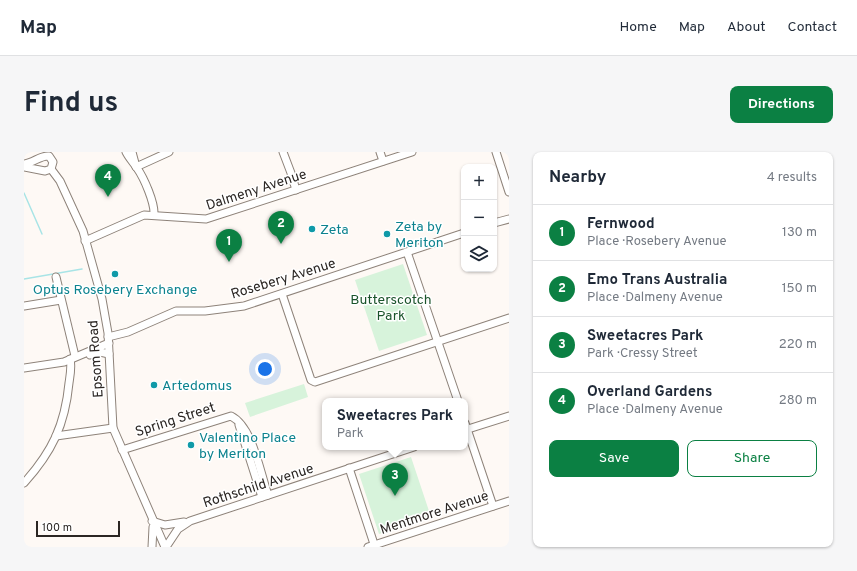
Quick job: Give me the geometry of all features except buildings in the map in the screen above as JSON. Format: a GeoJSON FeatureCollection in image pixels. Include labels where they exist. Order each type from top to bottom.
{"type":"FeatureCollection","features":[{"type":"Feature","properties":{"kind":"street"},"geometry":{"type":"LineString","coordinates":[[126,152],[130,162],[136,167]]}},
{"type":"Feature","properties":{"kind":"street"},"geometry":{"type":"LineString","coordinates":[[132,152],[136,167],[154,205],[154,215]]}},
{"type":"Feature","properties":{"kind":"street"},"geometry":{"type":"LineString","coordinates":[[136,167],[169,152]]}},
{"type":"Feature","properties":{"kind":"street"},"geometry":{"type":"LineString","coordinates":[[283,152],[292,173],[296,190]]}},
{"type":"Feature","properties":{"kind":"street"},"geometry":{"type":"LineString","coordinates":[[380,152],[386,157]]}},
{"type":"Feature","properties":{"kind":"street","name":"Dalmeny Avenue"},"geometry":{"type":"LineString","coordinates":[[86,240],[140,217],[154,215],[196,220],[206,219],[296,190],[386,157],[412,152]]}},
{"type":"Feature","properties":{"kind":"street"},"geometry":{"type":"LineString","coordinates":[[496,152],[509,192]]}},
{"type":"Feature","properties":{"kind":"street"},"geometry":{"type":"LineString","coordinates":[[24,166],[42,156]]}},
{"type":"Feature","properties":{"kind":"street"},"geometry":{"type":"LineString","coordinates":[[42,156],[39,167],[42,170]]}},
{"type":"Feature","properties":{"kind":"street","name":"Epsom Road"},"geometry":{"type":"LineString","coordinates":[[42,156],[52,160],[51,168],[60,181],[86,240],[102,300],[108,340],[112,428],[152,521],[165,547]]}},
{"type":"Feature","properties":{"kind":"street"},"geometry":{"type":"LineString","coordinates":[[24,166],[42,170],[51,168]]}},
{"type":"Feature","properties":{"kind":"street"},"geometry":{"type":"LineString","coordinates":[[497,223],[509,219]]}},
{"type":"Feature","properties":{"kind":"street","name":"Rosebery Avenue"},"geometry":{"type":"LineString","coordinates":[[72,360],[108,340],[176,311],[237,308],[461,234]]}},
{"type":"Feature","properties":{"kind":"street"},"geometry":{"type":"LineString","coordinates":[[407,252],[439,341],[457,398]]}},
{"type":"Feature","properties":{"kind":"street"},"geometry":{"type":"LineString","coordinates":[[24,483],[41,463],[56,436],[66,411],[72,360],[56,277]]}},
{"type":"Feature","properties":{"kind":"street"},"geometry":{"type":"LineString","coordinates":[[282,294],[311,380],[315,382],[509,318]]}},
{"type":"Feature","properties":{"kind":"street"},"geometry":{"type":"LineString","coordinates":[[24,306],[61,300]]}},
{"type":"Feature","properties":{"kind":"street"},"geometry":{"type":"LineString","coordinates":[[24,372],[59,365],[96,352],[109,354]]}},
{"type":"Feature","properties":{"kind":"street"},"geometry":{"type":"LineString","coordinates":[[24,368],[59,365]]}},
{"type":"Feature","properties":{"kind":"street","name":"Spring Street"},"geometry":{"type":"LineString","coordinates":[[122,450],[223,417],[231,416],[237,420]]}},
{"type":"Feature","properties":{"kind":"street"},"geometry":{"type":"LineString","coordinates":[[468,427],[509,416]]}},
{"type":"Feature","properties":{"kind":"street"},"geometry":{"type":"LineString","coordinates":[[237,420],[248,435],[256,457],[265,496]]}},
{"type":"Feature","properties":{"kind":"street"},"geometry":{"type":"LineString","coordinates":[[237,420],[253,469],[265,496]]}},
{"type":"Feature","properties":{"kind":"street"},"geometry":{"type":"LineString","coordinates":[[56,436],[112,428]]}},
{"type":"Feature","properties":{"kind":"street"},"geometry":{"type":"LineString","coordinates":[[468,434],[493,506]]}},
{"type":"Feature","properties":{"kind":"street","name":"Rothschild Avenue"},"geometry":{"type":"LineString","coordinates":[[165,547],[180,527],[194,520],[405,450]]}},
{"type":"Feature","properties":{"kind":"street"},"geometry":{"type":"LineString","coordinates":[[253,469],[253,462],[256,457]]}},
{"type":"Feature","properties":{"kind":"street"},"geometry":{"type":"LineString","coordinates":[[349,468],[372,546]]}},
{"type":"Feature","properties":{"kind":"street","name":"Mentmore Avenue"},"geometry":{"type":"LineString","coordinates":[[372,546],[509,501]]}},
{"type":"Feature","properties":{"kind":"street"},"geometry":{"type":"LineString","coordinates":[[152,547],[154,536],[152,521],[166,525],[194,520]]}},
{"type":"Feature","properties":{"kind":"green space","name":"Butterscotch Park"},"geometry":{"type":"Polygon","coordinates":[[[403,264],[427,335],[379,351],[355,280],[403,264]]]}},
{"type":"Feature","properties":{"kind":"green space"},"geometry":{"type":"Polygon","coordinates":[[[304,384],[308,397],[250,417],[245,403],[304,384]]]}},
{"type":"Feature","properties":{"kind":"green space"},"geometry":{"type":"Polygon","coordinates":[[[411,457],[431,517],[379,534],[359,474],[411,457]]]}},
{"type":"Feature","properties":{"kind":"waterway"},"geometry":{"type":"LineString","coordinates":[[24,193],[42,234]]}},
{"type":"Feature","properties":{"kind":"waterway"},"geometry":{"type":"LineString","coordinates":[[24,279],[82,269]]}},
{"type":"Feature","properties":{"kind":"place","name":"Overland Gardens"},"geometry":{"type":"Point","coordinates":[108,197]}},
{"type":"Feature","properties":{"kind":"place","name":"Zeta"},"geometry":{"type":"Point","coordinates":[312,229]}},
{"type":"Feature","properties":{"kind":"place","name":"Zeta by Meriton"},"geometry":{"type":"Point","coordinates":[387,234]}},
{"type":"Feature","properties":{"kind":"place","name":"Emo Trans Australia"},"geometry":{"type":"Point","coordinates":[281,244]}},
{"type":"Feature","properties":{"kind":"place","name":"Fernwood"},"geometry":{"type":"Point","coordinates":[229,262]}},
{"type":"Feature","properties":{"kind":"place","name":"Optus Rosebery Exchange"},"geometry":{"type":"Point","coordinates":[115,274]}},
{"type":"Feature","properties":{"kind":"place","name":"Artedomus"},"geometry":{"type":"Point","coordinates":[154,385]}},
{"type":"Feature","properties":{"kind":"place","name":"Valentino Place by Meriton"},"geometry":{"type":"Point","coordinates":[191,445]}},
{"type":"Feature","properties":{"kind":"place","name":"Sweetacres Park"},"geometry":{"type":"Point","coordinates":[395,496]}}]}
